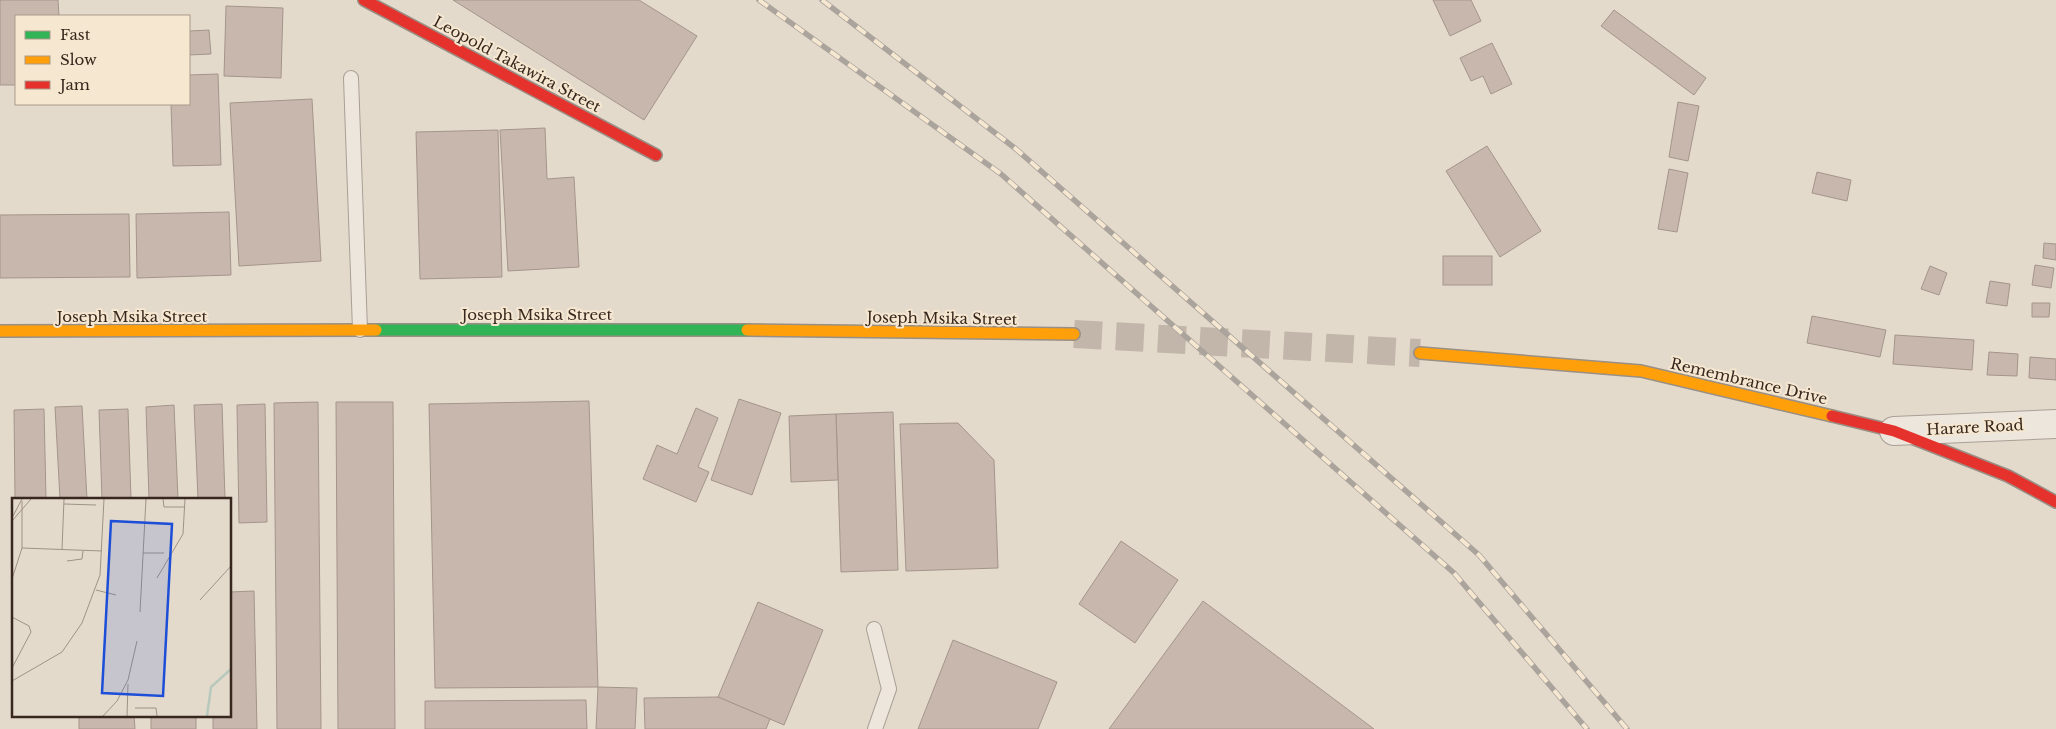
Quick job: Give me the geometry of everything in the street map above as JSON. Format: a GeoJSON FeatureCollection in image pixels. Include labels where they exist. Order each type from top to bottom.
{"type":"FeatureCollection","features":[{"type":"Feature","properties":{"kind":"street","name":"Leopold Takawira Street"},"geometry":{"type":"LineString","coordinates":[[364,0],[656,155]]}},
{"type":"Feature","properties":{"kind":"street","name":"Joseph Msika Street"},"geometry":{"type":"LineString","coordinates":[[0,331],[609,329],[1074,334]]}},
{"type":"Feature","properties":{"kind":"street","name":"Remembrance Drive"},"geometry":{"type":"LineString","coordinates":[[1420,353],[1641,371],[1894,430],[2008,476],[2056,502]]}},
{"type":"Feature","properties":{"kind":"street","name":"Harare Road"},"geometry":{"type":"LineString","coordinates":[[1894,430],[2056,424]]}},
{"type":"Feature","properties":{"kind":"lane"},"geometry":{"type":"LineString","coordinates":[[351,78],[360,330]]}},
{"type":"Feature","properties":{"kind":"lane"},"geometry":{"type":"LineString","coordinates":[[874,629],[889,689],[875,729]]}},
{"type":"Feature","properties":{"kind":"building"},"geometry":{"type":"Polygon","coordinates":[[[0,0],[58,0],[59,15],[15,15],[15,85],[0,85],[0,0]]]}},
{"type":"Feature","properties":{"kind":"building"},"geometry":{"type":"Polygon","coordinates":[[[453,0],[639,0],[697,36],[644,120],[453,0]]]}},
{"type":"Feature","properties":{"kind":"building"},"geometry":{"type":"Polygon","coordinates":[[[1433,0],[1471,0],[1481,21],[1450,36],[1433,0]]]}},
{"type":"Feature","properties":{"kind":"building"},"geometry":{"type":"Polygon","coordinates":[[[226,6],[283,8],[281,78],[224,76],[226,6]]]}},
{"type":"Feature","properties":{"kind":"building"},"geometry":{"type":"Polygon","coordinates":[[[1614,10],[1706,78],[1694,95],[1601,26],[1614,10]]]}},
{"type":"Feature","properties":{"kind":"building"},"geometry":{"type":"Polygon","coordinates":[[[209,30],[211,54],[190,55],[190,31],[209,30]]]}},
{"type":"Feature","properties":{"kind":"building"},"geometry":{"type":"Polygon","coordinates":[[[1492,43],[1512,84],[1491,94],[1483,76],[1471,81],[1460,58],[1492,43]]]}},
{"type":"Feature","properties":{"kind":"building"},"geometry":{"type":"Polygon","coordinates":[[[218,74],[221,165],[173,166],[171,105],[190,105],[190,75],[218,74]]]}},
{"type":"Feature","properties":{"kind":"building"},"geometry":{"type":"Polygon","coordinates":[[[312,99],[321,261],[239,266],[230,103],[312,99]]]}},
{"type":"Feature","properties":{"kind":"building"},"geometry":{"type":"Polygon","coordinates":[[[1678,102],[1699,106],[1688,161],[1669,157],[1678,102]]]}},
{"type":"Feature","properties":{"kind":"building"},"geometry":{"type":"Polygon","coordinates":[[[545,128],[547,179],[574,177],[579,267],[508,271],[500,130],[545,128]]]}},
{"type":"Feature","properties":{"kind":"building"},"geometry":{"type":"Polygon","coordinates":[[[498,130],[502,277],[420,279],[416,132],[498,130]]]}},
{"type":"Feature","properties":{"kind":"building"},"geometry":{"type":"Polygon","coordinates":[[[1487,146],[1541,231],[1500,257],[1446,171],[1487,146]]]}},
{"type":"Feature","properties":{"kind":"building"},"geometry":{"type":"Polygon","coordinates":[[[1669,169],[1688,173],[1677,232],[1658,229],[1669,169]]]}},
{"type":"Feature","properties":{"kind":"building"},"geometry":{"type":"Polygon","coordinates":[[[1817,172],[1851,180],[1847,201],[1812,193],[1817,172]]]}},
{"type":"Feature","properties":{"kind":"building"},"geometry":{"type":"Polygon","coordinates":[[[229,212],[231,275],[137,278],[136,214],[229,212]]]}},
{"type":"Feature","properties":{"kind":"building"},"geometry":{"type":"Polygon","coordinates":[[[129,214],[130,277],[0,278],[0,215],[129,214]]]}},
{"type":"Feature","properties":{"kind":"building"},"geometry":{"type":"Polygon","coordinates":[[[2044,243],[2056,244],[2056,260],[2043,258],[2044,243]]]}},
{"type":"Feature","properties":{"kind":"building"},"geometry":{"type":"Polygon","coordinates":[[[1443,256],[1492,256],[1492,285],[1443,285],[1443,256]]]}},
{"type":"Feature","properties":{"kind":"building"},"geometry":{"type":"Polygon","coordinates":[[[2035,265],[2054,268],[2051,288],[2032,285],[2035,265]]]}},
{"type":"Feature","properties":{"kind":"building"},"geometry":{"type":"Polygon","coordinates":[[[1930,266],[1947,273],[1939,295],[1921,289],[1930,266]]]}},
{"type":"Feature","properties":{"kind":"building"},"geometry":{"type":"Polygon","coordinates":[[[1990,281],[2010,284],[2007,306],[1986,303],[1990,281]]]}},
{"type":"Feature","properties":{"kind":"building"},"geometry":{"type":"Polygon","coordinates":[[[2032,303],[2050,303],[2049,317],[2032,317],[2032,303]]]}},
{"type":"Feature","properties":{"kind":"building"},"geometry":{"type":"Polygon","coordinates":[[[1812,316],[1886,330],[1880,357],[1807,343],[1812,316]]]}},
{"type":"Feature","properties":{"kind":"building"},"geometry":{"type":"Polygon","coordinates":[[[1895,335],[1974,340],[1972,370],[1893,364],[1895,335]]]}},
{"type":"Feature","properties":{"kind":"building"},"geometry":{"type":"Polygon","coordinates":[[[1989,352],[2018,354],[2017,376],[1987,375],[1989,352]]]}},
{"type":"Feature","properties":{"kind":"building"},"geometry":{"type":"Polygon","coordinates":[[[2030,357],[2056,359],[2056,380],[2029,378],[2030,357]]]}},
{"type":"Feature","properties":{"kind":"building"},"geometry":{"type":"Polygon","coordinates":[[[739,399],[781,413],[752,495],[711,480],[739,399]]]}},
{"type":"Feature","properties":{"kind":"building"},"geometry":{"type":"Polygon","coordinates":[[[589,401],[598,687],[435,688],[429,404],[589,401]]]}},
{"type":"Feature","properties":{"kind":"building"},"geometry":{"type":"Polygon","coordinates":[[[318,402],[321,729],[277,729],[274,403],[318,402]]]}},
{"type":"Feature","properties":{"kind":"building"},"geometry":{"type":"Polygon","coordinates":[[[336,402],[393,402],[395,729],[338,729],[336,402]]]}},
{"type":"Feature","properties":{"kind":"building"},"geometry":{"type":"Polygon","coordinates":[[[222,404],[225,498],[198,498],[194,405],[222,404]]]}},
{"type":"Feature","properties":{"kind":"building"},"geometry":{"type":"Polygon","coordinates":[[[265,404],[267,522],[239,523],[237,405],[265,404]]]}},
{"type":"Feature","properties":{"kind":"building"},"geometry":{"type":"Polygon","coordinates":[[[174,405],[178,498],[149,498],[146,407],[174,405]]]}},
{"type":"Feature","properties":{"kind":"building"},"geometry":{"type":"Polygon","coordinates":[[[82,406],[87,498],[60,498],[55,407],[82,406]]]}},
{"type":"Feature","properties":{"kind":"building"},"geometry":{"type":"Polygon","coordinates":[[[696,408],[718,418],[698,467],[709,472],[696,502],[643,479],[657,445],[677,454],[696,408]]]}},
{"type":"Feature","properties":{"kind":"building"},"geometry":{"type":"Polygon","coordinates":[[[44,409],[46,498],[15,498],[14,410],[44,409]]]}},
{"type":"Feature","properties":{"kind":"building"},"geometry":{"type":"Polygon","coordinates":[[[128,409],[131,498],[102,498],[99,410],[128,409]]]}},
{"type":"Feature","properties":{"kind":"building"},"geometry":{"type":"Polygon","coordinates":[[[893,412],[898,570],[841,572],[836,414],[893,412]]]}},
{"type":"Feature","properties":{"kind":"building"},"geometry":{"type":"Polygon","coordinates":[[[836,414],[838,480],[791,482],[789,416],[836,414]]]}},
{"type":"Feature","properties":{"kind":"building"},"geometry":{"type":"Polygon","coordinates":[[[958,423],[994,460],[998,568],[906,571],[900,424],[958,423]]]}},
{"type":"Feature","properties":{"kind":"building"},"geometry":{"type":"Polygon","coordinates":[[[1121,541],[1178,580],[1135,643],[1079,604],[1121,541]]]}},
{"type":"Feature","properties":{"kind":"building"},"geometry":{"type":"Polygon","coordinates":[[[254,591],[257,729],[213,729],[213,716],[231,716],[231,592],[254,591]]]}},
{"type":"Feature","properties":{"kind":"building"},"geometry":{"type":"Polygon","coordinates":[[[1203,601],[1374,729],[1109,729],[1203,601]]]}},
{"type":"Feature","properties":{"kind":"building"},"geometry":{"type":"Polygon","coordinates":[[[758,602],[823,630],[784,725],[718,697],[758,602]]]}},
{"type":"Feature","properties":{"kind":"building"},"geometry":{"type":"Polygon","coordinates":[[[953,640],[1057,682],[1038,729],[918,729],[953,640]]]}},
{"type":"Feature","properties":{"kind":"building"},"geometry":{"type":"Polygon","coordinates":[[[598,687],[637,688],[635,729],[596,729],[598,687]]]}},
{"type":"Feature","properties":{"kind":"building"},"geometry":{"type":"Polygon","coordinates":[[[718,697],[770,719],[766,729],[645,729],[644,698],[718,697]]]}},
{"type":"Feature","properties":{"kind":"building"},"geometry":{"type":"Polygon","coordinates":[[[586,700],[587,729],[425,729],[425,701],[586,700]]]}},
{"type":"Feature","properties":{"kind":"building"},"geometry":{"type":"Polygon","coordinates":[[[79,716],[134,716],[135,729],[79,729],[79,716]]]}},
{"type":"Feature","properties":{"kind":"building"},"geometry":{"type":"Polygon","coordinates":[[[151,716],[196,716],[196,729],[151,729],[151,716]]]}},
{"type":"Feature","properties":{"kind":"tunnel"},"geometry":{"type":"LineString","coordinates":[[1074,334],[1420,353]]}},
{"type":"Feature","properties":{"kind":"railway"},"geometry":{"type":"LineString","coordinates":[[759,0],[1001,174],[1454,573],[1587,729]]}},
{"type":"Feature","properties":{"kind":"railway"},"geometry":{"type":"LineString","coordinates":[[822,0],[1016,149],[1479,555],[1627,729]]}},
{"type":"Feature","properties":{"kind":"traffic: fast"},"geometry":{"type":"LineString","coordinates":[[376,330],[747,330]]}},
{"type":"Feature","properties":{"kind":"traffic: slow"},"geometry":{"type":"LineString","coordinates":[[0,331],[376,330]]}},
{"type":"Feature","properties":{"kind":"traffic: slow"},"geometry":{"type":"LineString","coordinates":[[747,330],[1074,334]]}},
{"type":"Feature","properties":{"kind":"traffic: slow"},"geometry":{"type":"LineString","coordinates":[[1420,353],[1641,371],[1832,416]]}},
{"type":"Feature","properties":{"kind":"traffic: jam"},"geometry":{"type":"LineString","coordinates":[[364,0],[656,155]]}},
{"type":"Feature","properties":{"kind":"traffic: jam"},"geometry":{"type":"LineString","coordinates":[[1832,416],[1894,431],[2008,476],[2056,502]]}}]}
